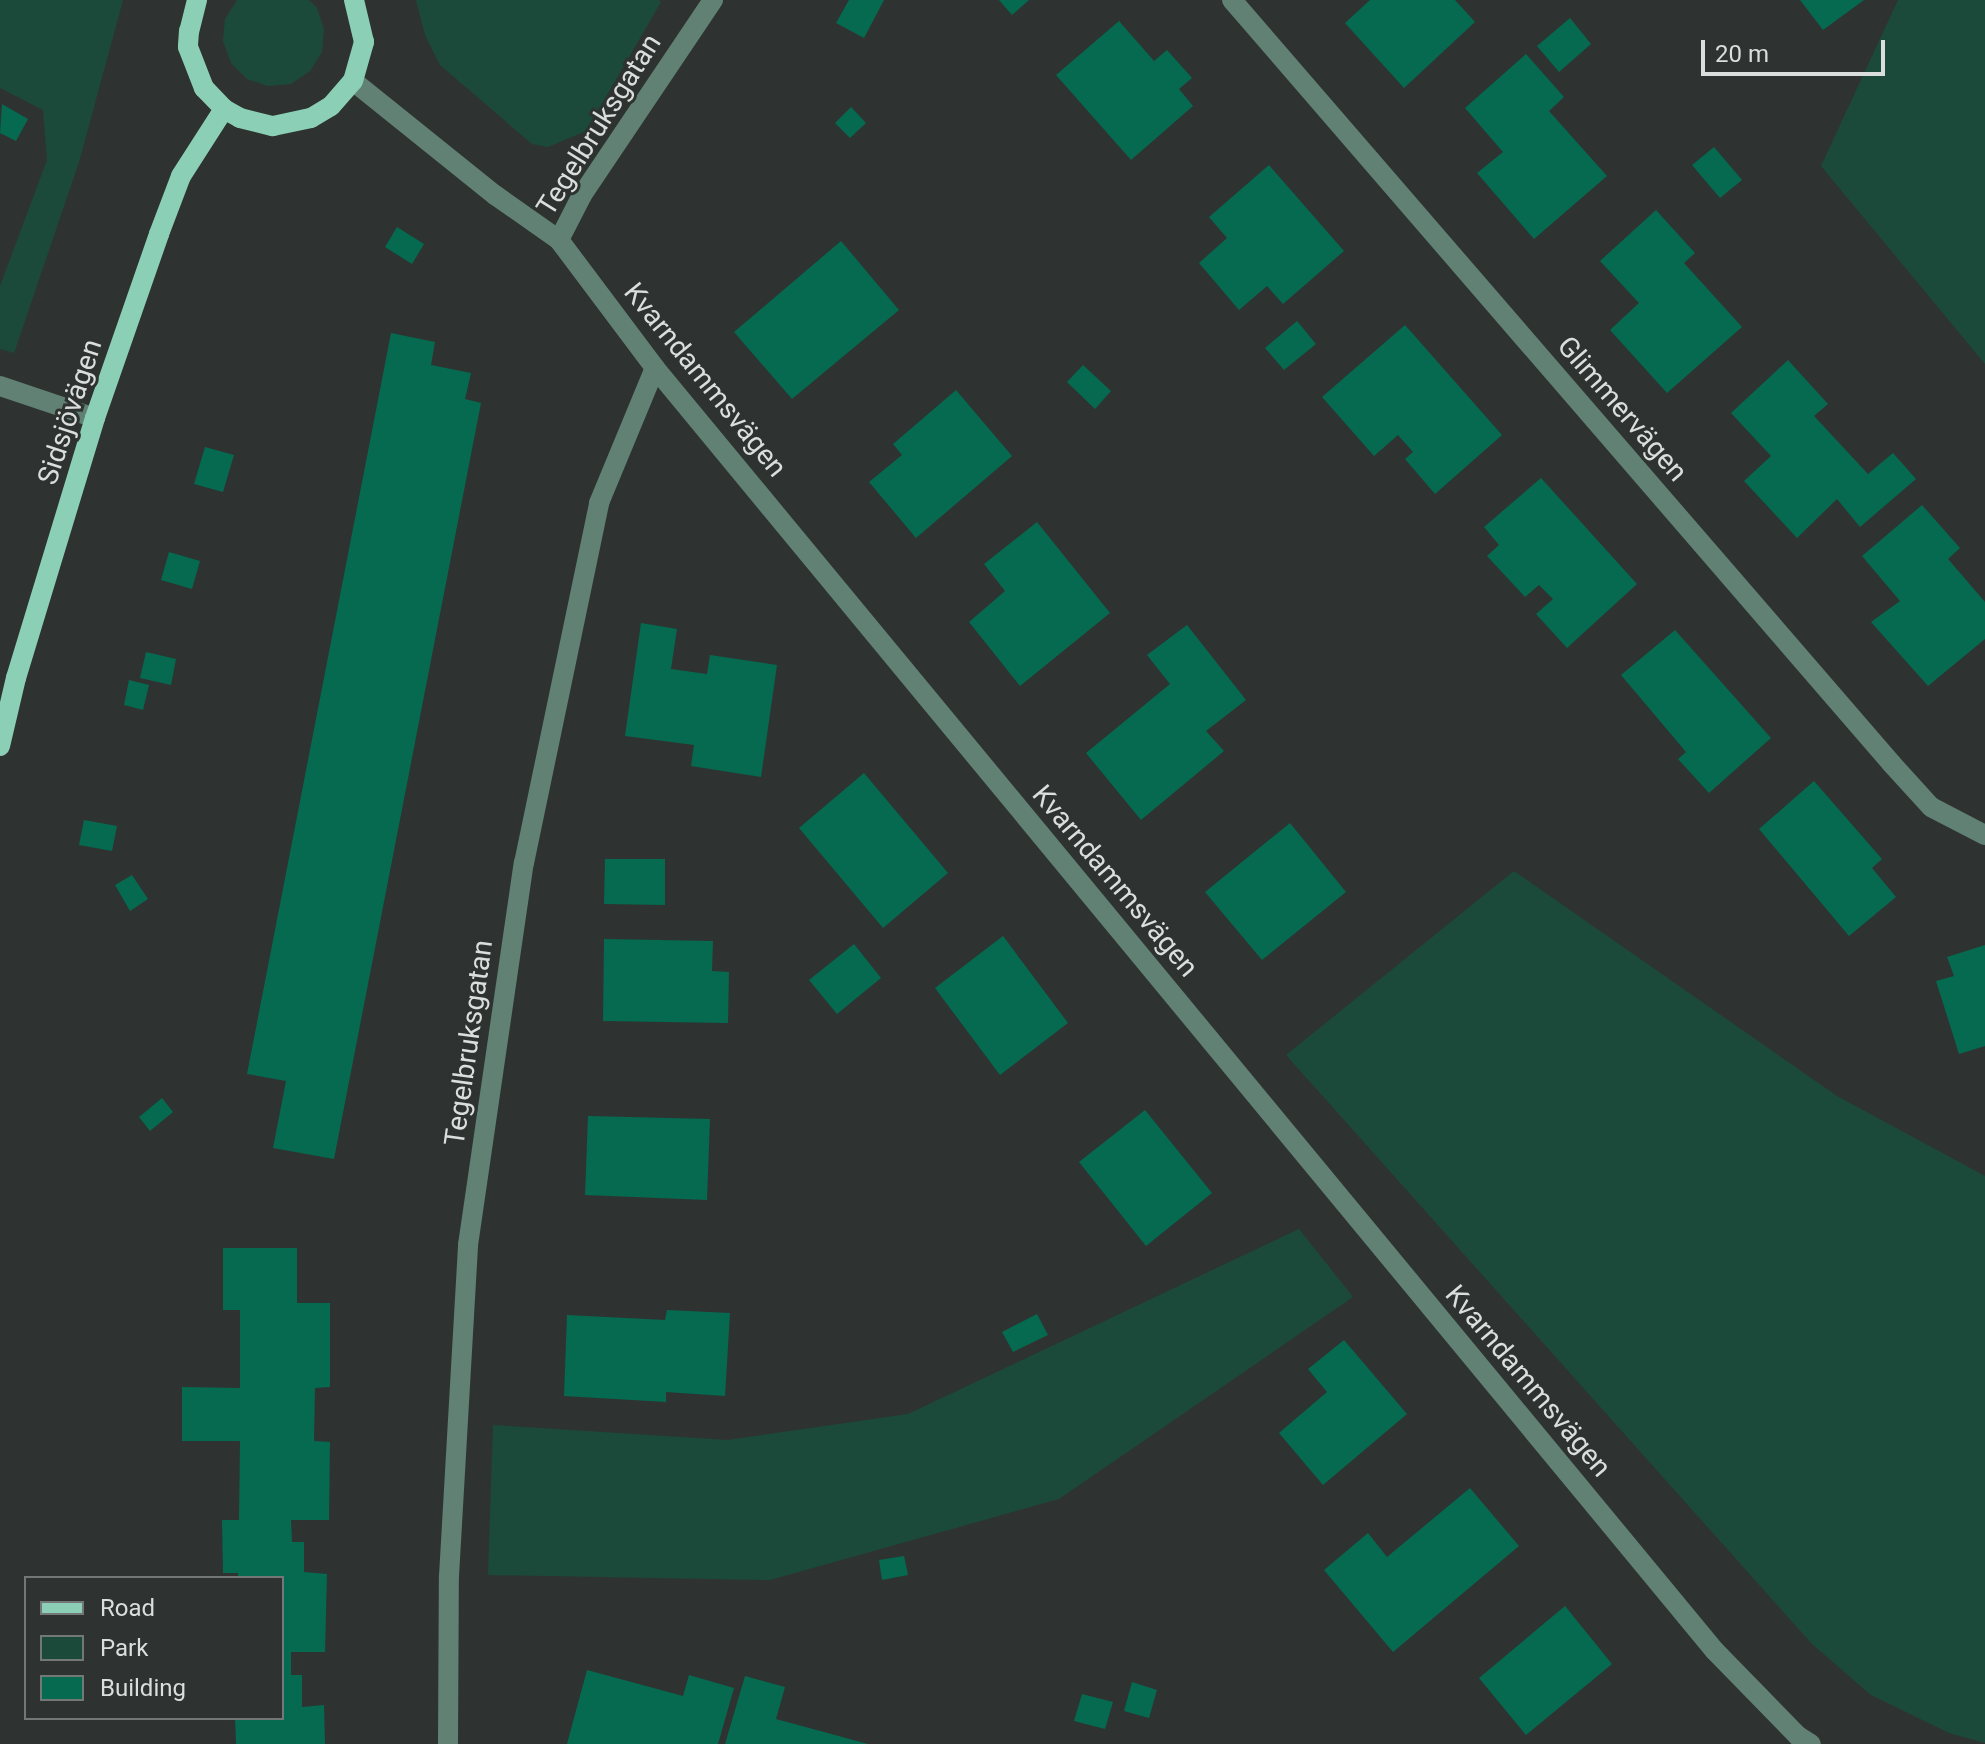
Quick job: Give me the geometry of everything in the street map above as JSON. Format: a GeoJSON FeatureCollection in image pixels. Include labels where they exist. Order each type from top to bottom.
{"type":"FeatureCollection","features":[{"type":"Feature","properties":{"kind":"main road"},"geometry":{"type":"LineString","coordinates":[[197,0],[189,31],[192,63],[204,88],[224,109],[257,124],[290,125],[311,118],[331,106],[353,81],[364,42],[354,0]]}},
{"type":"Feature","properties":{"kind":"main road","name":"Sidsjövägen"},"geometry":{"type":"LineString","coordinates":[[0,746],[16,678],[95,418],[181,176],[224,109]]}},
{"type":"Feature","properties":{"kind":"street","name":"Tegelbruksgatan"},"geometry":{"type":"LineString","coordinates":[[559,240],[582,195],[713,0]]}},
{"type":"Feature","properties":{"kind":"street","name":"Glimmervägen"},"geometry":{"type":"LineString","coordinates":[[1232,0],[1891,763],[1931,807],[1985,835]]}},
{"type":"Feature","properties":{"kind":"street","name":"Kvarndammsvägen"},"geometry":{"type":"LineString","coordinates":[[353,81],[495,195],[559,240],[655,368],[1715,1651],[1798,1736],[1811,1744]]}},
{"type":"Feature","properties":{"kind":"street","name":"Tegelbruksgatan"},"geometry":{"type":"LineString","coordinates":[[448,1744],[449,1576],[468,1245],[524,863],[599,503],[655,368]]}},
{"type":"Feature","properties":{"kind":"street"},"geometry":{"type":"LineString","coordinates":[[0,386],[95,418]]}},
{"type":"Feature","properties":{"kind":"street"},"geometry":{"type":"LineString","coordinates":[[0,402],[26,396]]}},
{"type":"Feature","properties":{"kind":"green space"},"geometry":{"type":"Polygon","coordinates":[[[0,0],[123,0],[79,162],[14,353],[0,349],[0,286],[47,160],[43,110],[0,88],[0,0]]]}},
{"type":"Feature","properties":{"kind":"green space"},"geometry":{"type":"Polygon","coordinates":[[[237,0],[309,0],[317,8],[324,29],[322,52],[310,71],[291,84],[268,86],[247,79],[231,63],[223,41],[225,19],[237,0]]]}},
{"type":"Feature","properties":{"kind":"green space"},"geometry":{"type":"Polygon","coordinates":[[[416,0],[661,2],[586,131],[548,147],[532,144],[440,65],[425,35],[416,0]]]}},
{"type":"Feature","properties":{"kind":"green space"},"geometry":{"type":"Polygon","coordinates":[[[1898,0],[1985,0],[1985,364],[1821,166],[1898,0]]]}},
{"type":"Feature","properties":{"kind":"green space"},"geometry":{"type":"Polygon","coordinates":[[[1514,871],[1837,1096],[1985,1176],[1985,1743],[1949,1733],[1871,1695],[1812,1644],[1286,1055],[1514,871]]]}},
{"type":"Feature","properties":{"kind":"green space"},"geometry":{"type":"Polygon","coordinates":[[[1299,1229],[1353,1297],[1059,1499],[770,1580],[488,1575],[493,1425],[728,1440],[908,1414],[1299,1229]]]}},
{"type":"Feature","properties":{"kind":"building"},"geometry":{"type":"Polygon","coordinates":[[[849,0],[884,0],[864,38],[836,23],[849,0]]]}},
{"type":"Feature","properties":{"kind":"building"},"geometry":{"type":"Polygon","coordinates":[[[999,0],[1029,0],[1012,15],[999,0]]]}},
{"type":"Feature","properties":{"kind":"building"},"geometry":{"type":"Polygon","coordinates":[[[1370,0],[1455,0],[1475,22],[1404,88],[1345,23],[1370,0]]]}},
{"type":"Feature","properties":{"kind":"building"},"geometry":{"type":"Polygon","coordinates":[[[1800,0],[1864,0],[1823,30],[1800,0]]]}},
{"type":"Feature","properties":{"kind":"building"},"geometry":{"type":"Polygon","coordinates":[[[1570,18],[1591,44],[1559,72],[1537,46],[1570,18]]]}},
{"type":"Feature","properties":{"kind":"building"},"geometry":{"type":"Polygon","coordinates":[[[1119,21],[1154,61],[1167,50],[1192,78],[1179,89],[1193,106],[1131,160],[1056,75],[1119,21]]]}},
{"type":"Feature","properties":{"kind":"building"},"geometry":{"type":"Polygon","coordinates":[[[1526,54],[1564,97],[1549,111],[1607,176],[1534,239],[1477,173],[1503,152],[1465,108],[1526,54]]]}},
{"type":"Feature","properties":{"kind":"building"},"geometry":{"type":"Polygon","coordinates":[[[2,104],[28,119],[16,141],[0,133],[2,104]]]}},
{"type":"Feature","properties":{"kind":"building"},"geometry":{"type":"Polygon","coordinates":[[[851,107],[866,123],[850,138],[835,123],[851,107]]]}},
{"type":"Feature","properties":{"kind":"building"},"geometry":{"type":"Polygon","coordinates":[[[1714,147],[1742,180],[1720,198],[1692,165],[1714,147]]]}},
{"type":"Feature","properties":{"kind":"building"},"geometry":{"type":"Polygon","coordinates":[[[1269,165],[1344,251],[1283,304],[1267,286],[1239,310],[1199,263],[1227,238],[1209,217],[1269,165]]]}},
{"type":"Feature","properties":{"kind":"building"},"geometry":{"type":"Polygon","coordinates":[[[1656,210],[1695,253],[1684,263],[1742,327],[1667,393],[1610,330],[1639,303],[1600,261],[1656,210]]]}},
{"type":"Feature","properties":{"kind":"building"},"geometry":{"type":"Polygon","coordinates":[[[397,227],[424,244],[412,264],[385,247],[397,227]]]}},
{"type":"Feature","properties":{"kind":"building"},"geometry":{"type":"Polygon","coordinates":[[[841,241],[899,310],[792,399],[734,332],[841,241]]]}},
{"type":"Feature","properties":{"kind":"building"},"geometry":{"type":"Polygon","coordinates":[[[1297,321],[1316,344],[1284,370],[1265,348],[1297,321]]]}},
{"type":"Feature","properties":{"kind":"building"},"geometry":{"type":"Polygon","coordinates":[[[1405,325],[1502,435],[1435,494],[1405,459],[1413,452],[1398,435],[1374,456],[1322,397],[1405,325]]]}},
{"type":"Feature","properties":{"kind":"building"},"geometry":{"type":"Polygon","coordinates":[[[391,333],[435,342],[431,365],[471,373],[465,399],[481,403],[334,1159],[273,1148],[286,1081],[247,1074],[391,333]]]}},
{"type":"Feature","properties":{"kind":"building"},"geometry":{"type":"Polygon","coordinates":[[[1788,360],[1828,404],[1814,416],[1868,474],[1893,453],[1916,479],[1860,527],[1837,499],[1797,538],[1744,481],[1771,456],[1731,413],[1788,360]]]}},
{"type":"Feature","properties":{"kind":"building"},"geometry":{"type":"Polygon","coordinates":[[[1083,365],[1111,391],[1095,409],[1067,382],[1083,365]]]}},
{"type":"Feature","properties":{"kind":"building"},"geometry":{"type":"Polygon","coordinates":[[[956,390],[1012,456],[916,538],[869,482],[902,455],[893,444],[956,390]]]}},
{"type":"Feature","properties":{"kind":"building"},"geometry":{"type":"Polygon","coordinates":[[[205,447],[234,455],[223,492],[194,484],[205,447]]]}},
{"type":"Feature","properties":{"kind":"building"},"geometry":{"type":"Polygon","coordinates":[[[1541,478],[1637,584],[1567,648],[1536,614],[1553,599],[1539,585],[1525,597],[1487,556],[1499,545],[1484,527],[1541,478]]]}},
{"type":"Feature","properties":{"kind":"building"},"geometry":{"type":"Polygon","coordinates":[[[1922,505],[1960,548],[1948,559],[1985,602],[1985,639],[1928,686],[1871,622],[1900,601],[1862,556],[1922,505]]]}},
{"type":"Feature","properties":{"kind":"building"},"geometry":{"type":"Polygon","coordinates":[[[1037,522],[1110,613],[1020,686],[969,622],[1005,591],[984,564],[1037,522]]]}},
{"type":"Feature","properties":{"kind":"building"},"geometry":{"type":"Polygon","coordinates":[[[169,552],[200,561],[192,589],[161,580],[169,552]]]}},
{"type":"Feature","properties":{"kind":"building"},"geometry":{"type":"Polygon","coordinates":[[[641,623],[677,629],[671,669],[707,674],[710,655],[777,665],[761,777],[691,766],[694,745],[625,736],[641,623]]]}},
{"type":"Feature","properties":{"kind":"building"},"geometry":{"type":"Polygon","coordinates":[[[1187,625],[1246,700],[1206,731],[1224,751],[1141,820],[1086,753],[1170,684],[1147,655],[1187,625]]]}},
{"type":"Feature","properties":{"kind":"building"},"geometry":{"type":"Polygon","coordinates":[[[1675,630],[1771,738],[1709,793],[1678,759],[1686,752],[1621,675],[1675,630]]]}},
{"type":"Feature","properties":{"kind":"building"},"geometry":{"type":"Polygon","coordinates":[[[146,652],[176,659],[171,685],[140,678],[146,652]]]}},
{"type":"Feature","properties":{"kind":"building"},"geometry":{"type":"Polygon","coordinates":[[[129,680],[149,685],[143,710],[124,705],[129,680]]]}},
{"type":"Feature","properties":{"kind":"building"},"geometry":{"type":"Polygon","coordinates":[[[864,773],[948,873],[883,928],[799,828],[864,773]]]}},
{"type":"Feature","properties":{"kind":"building"},"geometry":{"type":"Polygon","coordinates":[[[1814,781],[1882,859],[1872,868],[1896,897],[1849,936],[1759,829],[1814,781]]]}},
{"type":"Feature","properties":{"kind":"building"},"geometry":{"type":"Polygon","coordinates":[[[84,820],[117,826],[112,851],[79,845],[84,820]]]}},
{"type":"Feature","properties":{"kind":"building"},"geometry":{"type":"Polygon","coordinates":[[[1290,823],[1346,892],[1262,960],[1205,892],[1290,823]]]}},
{"type":"Feature","properties":{"kind":"building"},"geometry":{"type":"Polygon","coordinates":[[[605,859],[665,859],[665,905],[604,904],[605,859]]]}},
{"type":"Feature","properties":{"kind":"building"},"geometry":{"type":"Polygon","coordinates":[[[132,875],[148,899],[130,911],[115,885],[132,875]]]}},
{"type":"Feature","properties":{"kind":"building"},"geometry":{"type":"Polygon","coordinates":[[[1003,936],[1068,1023],[1000,1075],[935,988],[1003,936]]]}},
{"type":"Feature","properties":{"kind":"building"},"geometry":{"type":"Polygon","coordinates":[[[604,939],[713,941],[712,971],[729,972],[728,1023],[603,1021],[604,939]]]}},
{"type":"Feature","properties":{"kind":"building"},"geometry":{"type":"Polygon","coordinates":[[[854,944],[881,978],[837,1014],[809,980],[854,944]]]}},
{"type":"Feature","properties":{"kind":"building"},"geometry":{"type":"Polygon","coordinates":[[[1985,945],[1985,1046],[1959,1054],[1936,981],[1954,976],[1947,957],[1985,945]]]}},
{"type":"Feature","properties":{"kind":"building"},"geometry":{"type":"Polygon","coordinates":[[[162,1098],[173,1112],[150,1131],[139,1117],[162,1098]]]}},
{"type":"Feature","properties":{"kind":"building"},"geometry":{"type":"Polygon","coordinates":[[[1145,1110],[1212,1193],[1146,1246],[1079,1162],[1145,1110]]]}},
{"type":"Feature","properties":{"kind":"building"},"geometry":{"type":"Polygon","coordinates":[[[588,1116],[710,1119],[707,1200],[585,1195],[588,1116]]]}},
{"type":"Feature","properties":{"kind":"building"},"geometry":{"type":"Polygon","coordinates":[[[223,1248],[297,1248],[297,1303],[330,1303],[330,1387],[315,1388],[314,1441],[330,1442],[329,1520],[291,1520],[292,1542],[304,1542],[304,1572],[327,1574],[325,1652],[291,1652],[291,1675],[302,1675],[302,1707],[324,1705],[325,1744],[236,1744],[235,1720],[284,1720],[284,1576],[223,1573],[222,1520],[239,1520],[240,1441],[182,1441],[182,1387],[240,1388],[240,1310],[223,1310],[223,1248]]]}},
{"type":"Feature","properties":{"kind":"building"},"geometry":{"type":"Polygon","coordinates":[[[667,1310],[730,1313],[725,1396],[666,1392],[666,1402],[564,1396],[567,1315],[665,1320],[667,1310]]]}},
{"type":"Feature","properties":{"kind":"building"},"geometry":{"type":"Polygon","coordinates":[[[1037,1314],[1048,1335],[1013,1352],[1002,1332],[1037,1314]]]}},
{"type":"Feature","properties":{"kind":"building"},"geometry":{"type":"Polygon","coordinates":[[[1344,1340],[1407,1414],[1323,1485],[1279,1433],[1327,1392],[1308,1369],[1344,1340]]]}},
{"type":"Feature","properties":{"kind":"building"},"geometry":{"type":"Polygon","coordinates":[[[1470,1488],[1519,1546],[1393,1652],[1324,1570],[1368,1533],[1387,1557],[1470,1488]]]}},
{"type":"Feature","properties":{"kind":"building"},"geometry":{"type":"Polygon","coordinates":[[[904,1556],[908,1575],[882,1580],[879,1560],[904,1556]]]}},
{"type":"Feature","properties":{"kind":"building"},"geometry":{"type":"Polygon","coordinates":[[[1565,1606],[1612,1664],[1526,1735],[1479,1678],[1565,1606]]]}},
{"type":"Feature","properties":{"kind":"building"},"geometry":{"type":"Polygon","coordinates":[[[587,1670],[683,1696],[689,1675],[734,1688],[718,1744],[567,1744],[587,1670]]]}},
{"type":"Feature","properties":{"kind":"building"},"geometry":{"type":"Polygon","coordinates":[[[745,1676],[785,1687],[776,1719],[868,1744],[725,1744],[745,1676]]]}},
{"type":"Feature","properties":{"kind":"building"},"geometry":{"type":"Polygon","coordinates":[[[1132,1682],[1157,1690],[1149,1718],[1124,1711],[1132,1682]]]}},
{"type":"Feature","properties":{"kind":"building"},"geometry":{"type":"Polygon","coordinates":[[[1082,1694],[1113,1702],[1105,1729],[1074,1721],[1082,1694]]]}}]}
